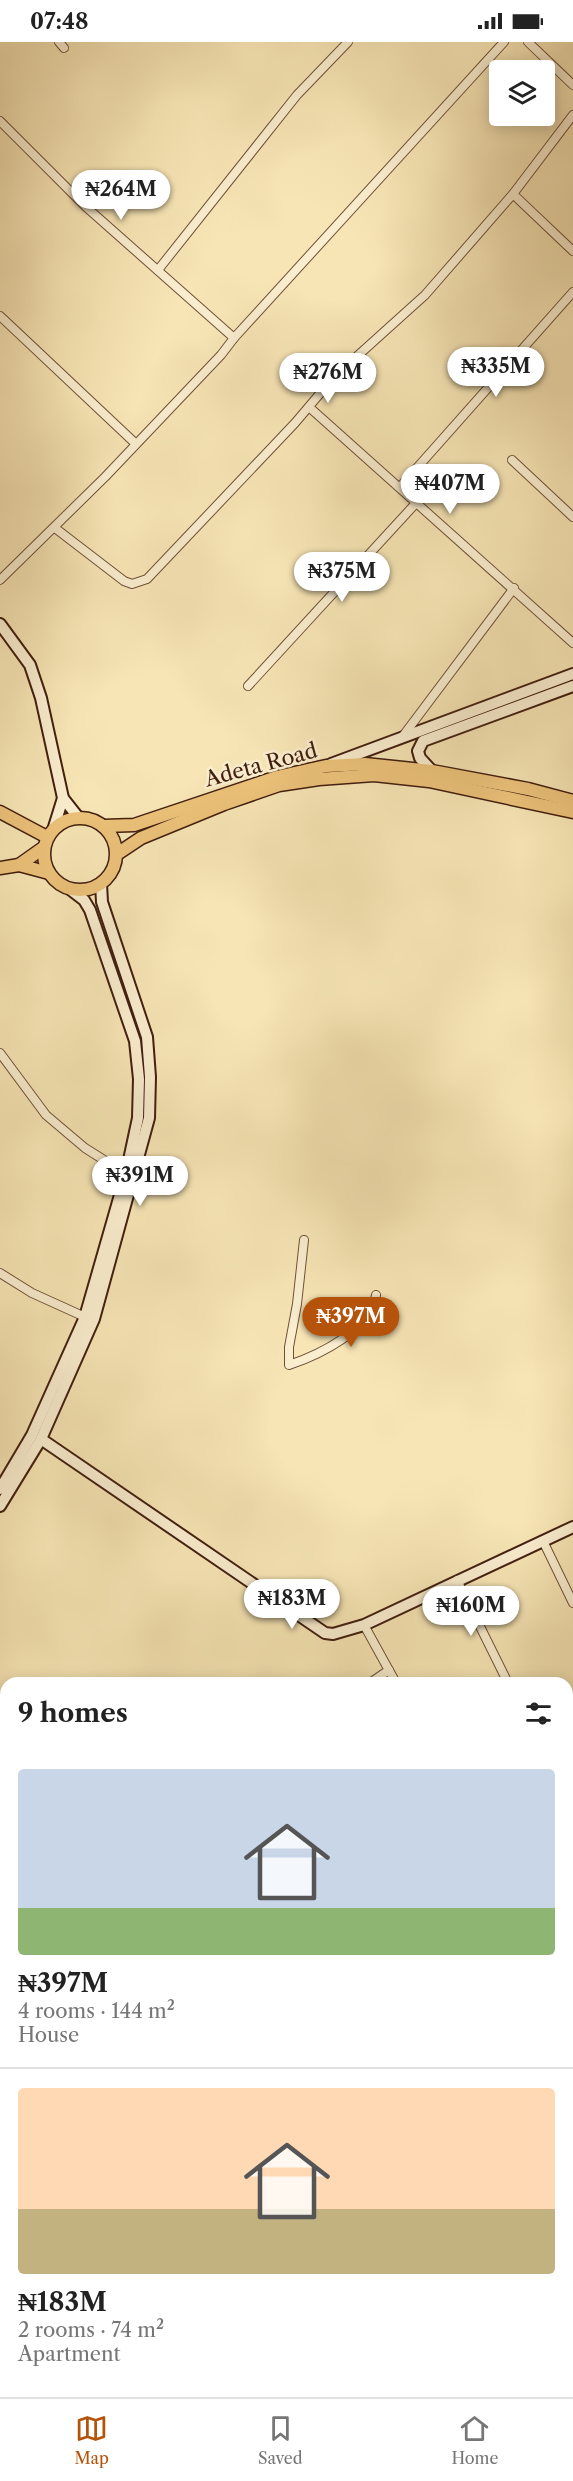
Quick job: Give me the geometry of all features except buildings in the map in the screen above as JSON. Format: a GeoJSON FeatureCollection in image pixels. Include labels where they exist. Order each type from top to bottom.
{"type":"FeatureCollection","features":[{"type":"Feature","properties":{"kind":"main road","name":"Adeta Road"},"geometry":{"type":"LineString","coordinates":[[104,826],[134,825],[243,787],[326,766],[365,764],[432,771],[528,789],[573,801]]}},
{"type":"Feature","properties":{"kind":"main road","name":"Adeta Road"},"geometry":{"type":"LineString","coordinates":[[117,854],[141,838],[224,804],[279,785],[319,779],[374,775],[429,781],[573,812]]}},
{"type":"Feature","properties":{"kind":"main road"},"geometry":{"type":"LineString","coordinates":[[0,812],[48,837]]}},
{"type":"Feature","properties":{"kind":"main road"},"geometry":{"type":"LineString","coordinates":[[19,865],[64,820],[78,817],[92,819],[104,826],[113,837],[117,854],[113,871],[101,884],[86,890],[71,890],[58,884],[49,873],[44,860],[48,837]]}},
{"type":"Feature","properties":{"kind":"main road"},"geometry":{"type":"LineString","coordinates":[[0,868],[19,865],[49,873]]}},
{"type":"Feature","properties":{"kind":"street"},"geometry":{"type":"LineString","coordinates":[[158,270],[297,95],[348,42]]}},
{"type":"Feature","properties":{"kind":"street"},"geometry":{"type":"LineString","coordinates":[[0,580],[55,528],[221,355],[504,42]]}},
{"type":"Feature","properties":{"kind":"street"},"geometry":{"type":"LineString","coordinates":[[528,42],[573,85]]}},
{"type":"Feature","properties":{"kind":"street"},"geometry":{"type":"LineString","coordinates":[[55,528],[124,581],[132,584],[147,579],[309,407],[334,377],[425,295],[513,194],[573,115]]}},
{"type":"Feature","properties":{"kind":"street"},"geometry":{"type":"LineString","coordinates":[[0,121],[84,206],[234,339]]}},
{"type":"Feature","properties":{"kind":"street"},"geometry":{"type":"LineString","coordinates":[[513,194],[573,251]]}},
{"type":"Feature","properties":{"kind":"street"},"geometry":{"type":"LineString","coordinates":[[400,487],[573,292]]}},
{"type":"Feature","properties":{"kind":"street"},"geometry":{"type":"LineString","coordinates":[[0,316],[136,444]]}},
{"type":"Feature","properties":{"kind":"street"},"geometry":{"type":"LineString","coordinates":[[309,407],[573,643]]}},
{"type":"Feature","properties":{"kind":"street"},"geometry":{"type":"LineString","coordinates":[[512,460],[573,518]]}},
{"type":"Feature","properties":{"kind":"street"},"geometry":{"type":"LineString","coordinates":[[248,686],[417,502]]}},
{"type":"Feature","properties":{"kind":"street"},"geometry":{"type":"LineString","coordinates":[[403,736],[514,588]]}},
{"type":"Feature","properties":{"kind":"street"},"geometry":{"type":"LineString","coordinates":[[0,624],[30,665],[41,698],[63,798],[78,817]]}},
{"type":"Feature","properties":{"kind":"street"},"geometry":{"type":"LineString","coordinates":[[326,766],[573,674]]}},
{"type":"Feature","properties":{"kind":"street"},"geometry":{"type":"LineString","coordinates":[[432,771],[420,759],[418,751],[423,741],[573,686]]}},
{"type":"Feature","properties":{"kind":"street"},"geometry":{"type":"LineString","coordinates":[[48,837],[63,798]]}},
{"type":"Feature","properties":{"kind":"street"},"geometry":{"type":"LineString","coordinates":[[0,1489],[32,1435],[85,1317],[126,1174],[149,1118],[150,1077],[147,1037],[102,902],[101,884]]}},
{"type":"Feature","properties":{"kind":"street"},"geometry":{"type":"LineString","coordinates":[[0,1506],[41,1438],[94,1319],[135,1154],[139,1079],[135,1041],[90,910],[84,900],[71,890]]}},
{"type":"Feature","properties":{"kind":"street"},"geometry":{"type":"LineString","coordinates":[[0,1053],[46,1115],[86,1148],[126,1174]]}},
{"type":"Feature","properties":{"kind":"street"},"geometry":{"type":"LineString","coordinates":[[304,1240],[289,1347],[289,1365],[310,1358],[353,1331],[366,1317],[375,1302],[376,1295]]}},
{"type":"Feature","properties":{"kind":"street"},"geometry":{"type":"LineString","coordinates":[[0,1273],[32,1293],[85,1317]]}},
{"type":"Feature","properties":{"kind":"street"},"geometry":{"type":"LineString","coordinates":[[41,1438],[316,1629],[333,1634],[364,1624],[573,1527]]}},
{"type":"Feature","properties":{"kind":"street"},"geometry":{"type":"LineString","coordinates":[[543,1541],[573,1603]]}},
{"type":"Feature","properties":{"kind":"street"},"geometry":{"type":"LineString","coordinates":[[457,1580],[505,1677]]}},
{"type":"Feature","properties":{"kind":"street"},"geometry":{"type":"LineString","coordinates":[[364,1624],[393,1677]]}},
{"type":"Feature","properties":{"kind":"street"},"geometry":{"type":"LineString","coordinates":[[379,1677],[389,1670]]}}]}
